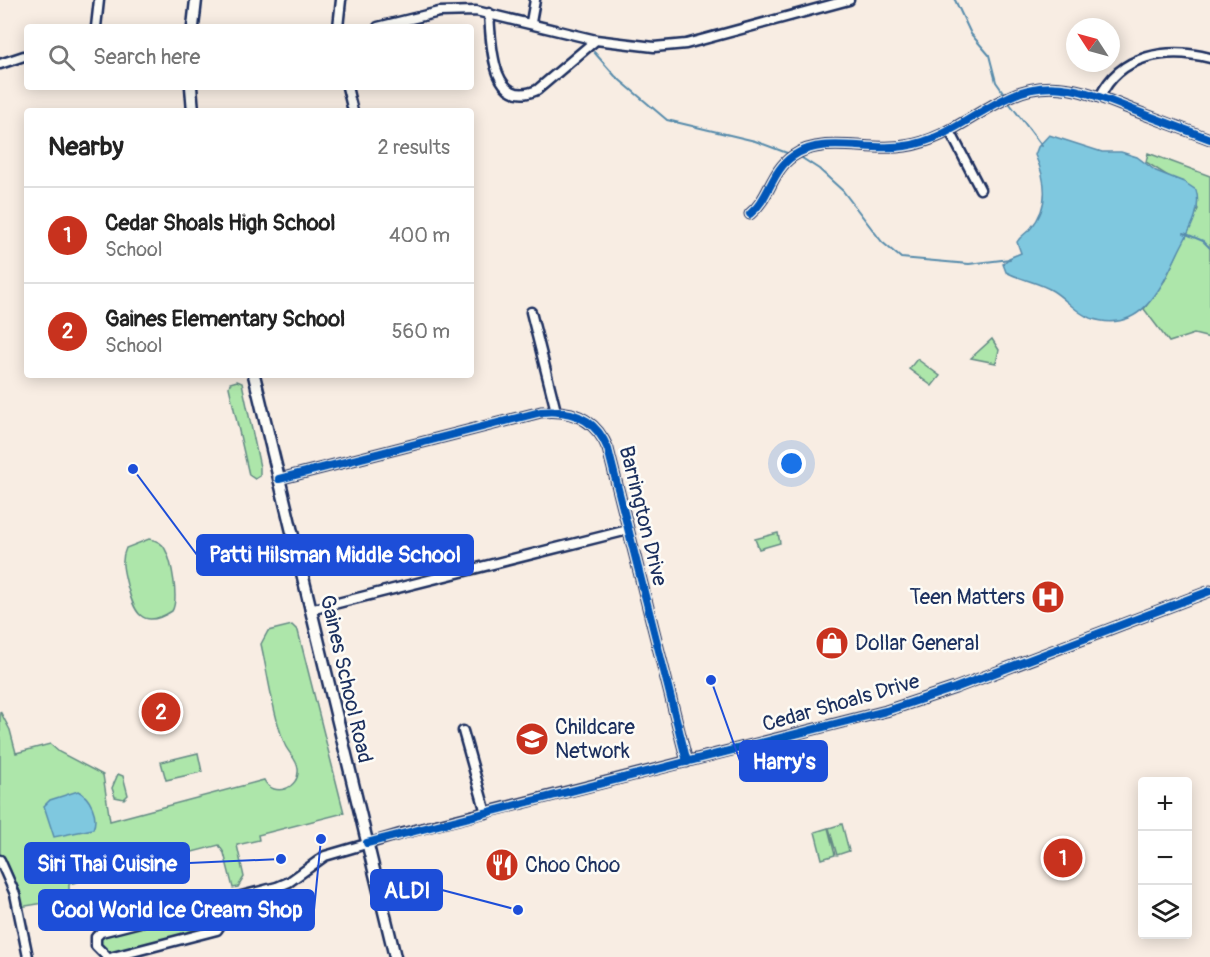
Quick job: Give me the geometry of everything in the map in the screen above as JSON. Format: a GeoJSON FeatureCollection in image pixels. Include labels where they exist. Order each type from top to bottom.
{"type":"FeatureCollection","features":[{"type":"Feature","properties":{"kind":"main road"},"geometry":{"type":"LineString","coordinates":[[193,24],[196,0]]}},
{"type":"Feature","properties":{"kind":"main road"},"geometry":{"type":"LineString","coordinates":[[191,90],[194,108]]}},
{"type":"Feature","properties":{"kind":"main road","name":"Gaines School Road"},"geometry":{"type":"LineString","coordinates":[[255,378],[395,957]]}},
{"type":"Feature","properties":{"kind":"street"},"geometry":{"type":"LineString","coordinates":[[96,24],[99,0]]}},
{"type":"Feature","properties":{"kind":"street"},"geometry":{"type":"LineString","coordinates":[[338,24],[341,0]]}},
{"type":"Feature","properties":{"kind":"street"},"geometry":{"type":"LineString","coordinates":[[531,22],[535,0]]}},
{"type":"Feature","properties":{"kind":"street"},"geometry":{"type":"LineString","coordinates":[[391,24],[445,11],[465,10],[531,22],[596,40],[654,46],[686,44],[846,0]]}},
{"type":"Feature","properties":{"kind":"street"},"geometry":{"type":"LineString","coordinates":[[489,14],[496,70],[507,86],[527,95],[537,90],[596,40]]}},
{"type":"Feature","properties":{"kind":"street"},"geometry":{"type":"LineString","coordinates":[[1100,97],[1112,78],[1140,59],[1175,52],[1210,58]]}},
{"type":"Feature","properties":{"kind":"street"},"geometry":{"type":"LineString","coordinates":[[0,64],[24,56]]}},
{"type":"Feature","properties":{"kind":"street"},"geometry":{"type":"LineString","coordinates":[[750,214],[760,205],[778,170],[802,151],[828,146],[906,146],[950,131],[1002,100],[1025,90],[1064,87],[1100,97],[1210,139]]}},
{"type":"Feature","properties":{"kind":"street"},"geometry":{"type":"LineString","coordinates":[[348,90],[352,108]]}},
{"type":"Feature","properties":{"kind":"street"},"geometry":{"type":"LineString","coordinates":[[950,131],[980,189]]}},
{"type":"Feature","properties":{"kind":"street"},"geometry":{"type":"LineString","coordinates":[[531,312],[556,411]]}},
{"type":"Feature","properties":{"kind":"street","name":"Barrington Drive"},"geometry":{"type":"LineString","coordinates":[[279,480],[541,412],[556,411],[583,418],[599,431],[609,449],[687,762]]}},
{"type":"Feature","properties":{"kind":"street"},"geometry":{"type":"LineString","coordinates":[[310,610],[628,530]]}},
{"type":"Feature","properties":{"kind":"street","name":"Cedar Shoals Drive"},"geometry":{"type":"LineString","coordinates":[[107,957],[96,946],[96,937],[101,932],[277,887],[289,882],[325,856],[367,843],[833,725],[955,688],[1210,591]]}},
{"type":"Feature","properties":{"kind":"street"},"geometry":{"type":"LineString","coordinates":[[463,731],[486,813]]}},
{"type":"Feature","properties":{"kind":"street"},"geometry":{"type":"LineString","coordinates":[[0,860],[15,894],[28,957]]}},
{"type":"Feature","properties":{"kind":"street"},"geometry":{"type":"LineString","coordinates":[[113,957],[217,930],[223,921],[219,901]]}},
{"type":"Feature","properties":{"kind":"green space"},"geometry":{"type":"Polygon","coordinates":[[[1148,153],[1210,176],[1210,338],[1194,334],[1169,342],[1144,309],[1165,280],[1198,209],[1184,182],[1171,178],[1146,162],[1148,153]]]}},
{"type":"Feature","properties":{"kind":"green space"},"geometry":{"type":"Polygon","coordinates":[[[992,339],[999,350],[996,363],[971,358],[992,339]]]}},
{"type":"Feature","properties":{"kind":"green space"},"geometry":{"type":"Polygon","coordinates":[[[917,359],[940,376],[932,386],[909,369],[917,359]]]}},
{"type":"Feature","properties":{"kind":"green space"},"geometry":{"type":"Polygon","coordinates":[[[237,381],[242,383],[260,467],[260,476],[255,479],[249,475],[229,387],[230,383],[237,381]]]}},
{"type":"Feature","properties":{"kind":"green space"},"geometry":{"type":"Polygon","coordinates":[[[778,533],[780,543],[759,549],[755,539],[778,533]]]}},
{"type":"Feature","properties":{"kind":"green space"},"geometry":{"type":"Polygon","coordinates":[[[149,539],[164,547],[168,555],[175,590],[172,611],[153,619],[140,615],[136,610],[127,585],[123,562],[126,548],[149,539]]]}},
{"type":"Feature","properties":{"kind":"green space"},"geometry":{"type":"Polygon","coordinates":[[[292,625],[298,631],[344,813],[258,835],[259,840],[237,845],[244,877],[238,887],[233,888],[224,853],[219,845],[69,884],[69,894],[44,903],[20,907],[11,872],[0,854],[0,711],[10,730],[16,753],[50,744],[59,752],[103,775],[110,821],[264,780],[273,789],[285,789],[295,782],[298,769],[281,733],[261,644],[268,631],[292,625]]]}},
{"type":"Feature","properties":{"kind":"green space"},"geometry":{"type":"Polygon","coordinates":[[[198,753],[202,772],[166,780],[161,762],[198,753]]]}},
{"type":"Feature","properties":{"kind":"green space"},"geometry":{"type":"Polygon","coordinates":[[[118,774],[123,776],[128,795],[124,799],[115,797],[112,788],[118,774]]]}},
{"type":"Feature","properties":{"kind":"green space"},"geometry":{"type":"Polygon","coordinates":[[[842,824],[849,851],[837,855],[829,828],[842,824]]]}},
{"type":"Feature","properties":{"kind":"green space"},"geometry":{"type":"Polygon","coordinates":[[[828,828],[835,855],[822,859],[815,832],[828,828]]]}},
{"type":"Feature","properties":{"kind":"green space"},"geometry":{"type":"Polygon","coordinates":[[[216,907],[220,920],[214,929],[107,954],[102,952],[98,941],[100,936],[216,907]]]}},
{"type":"Feature","properties":{"kind":"water"},"geometry":{"type":"Polygon","coordinates":[[[1049,135],[1102,152],[1121,152],[1137,157],[1156,171],[1184,182],[1196,190],[1197,207],[1189,232],[1155,295],[1135,315],[1107,322],[1090,318],[1080,313],[1053,291],[1006,272],[1003,264],[1009,258],[1021,253],[1017,242],[1037,220],[1044,202],[1044,183],[1035,155],[1038,147],[1049,135]]]}},
{"type":"Feature","properties":{"kind":"water"},"geometry":{"type":"Polygon","coordinates":[[[78,791],[92,807],[95,818],[93,829],[54,837],[44,806],[50,800],[78,791]]]}},
{"type":"Feature","properties":{"kind":"waterway"},"geometry":{"type":"LineString","coordinates":[[955,0],[971,34],[989,55],[996,82],[1003,92]]}},
{"type":"Feature","properties":{"kind":"waterway"},"geometry":{"type":"LineString","coordinates":[[594,52],[615,76],[667,120],[755,141],[787,153]]}},
{"type":"Feature","properties":{"kind":"waterway"},"geometry":{"type":"LineString","coordinates":[[1010,104],[1042,146]]}},
{"type":"Feature","properties":{"kind":"waterway"},"geometry":{"type":"LineString","coordinates":[[802,158],[819,169],[843,191],[882,242],[901,258],[969,264],[1010,259]]}},
{"type":"Feature","properties":{"kind":"waterway"},"geometry":{"type":"LineString","coordinates":[[1184,233],[1203,241],[1210,248]]}},
{"type":"Feature","properties":{"kind":"cycle path"},"geometry":{"type":"LineString","coordinates":[[750,214],[757,208],[786,162],[805,150],[833,145],[891,147],[920,143],[947,132],[998,102],[1027,90],[1058,87],[1088,93],[1210,139]]}},
{"type":"Feature","properties":{"kind":"cycle path"},"geometry":{"type":"LineString","coordinates":[[279,479],[541,412],[573,414],[590,423],[608,449],[687,762]]}},
{"type":"Feature","properties":{"kind":"cycle path"},"geometry":{"type":"LineString","coordinates":[[367,843],[886,711],[955,688],[1210,591]]}},
{"type":"Feature","properties":{"kind":"place","name":"Patti Hilsman Middle School"},"geometry":{"type":"Point","coordinates":[133,469]}},
{"type":"Feature","properties":{"kind":"place","name":"Teen Matters"},"geometry":{"type":"Point","coordinates":[1048,597]}},
{"type":"Feature","properties":{"kind":"place","name":"Dollar General"},"geometry":{"type":"Point","coordinates":[832,643]}},
{"type":"Feature","properties":{"kind":"place","name":"Harry's"},"geometry":{"type":"Point","coordinates":[711,680]}},
{"type":"Feature","properties":{"kind":"place","name":"Gaines Elementary School"},"geometry":{"type":"Point","coordinates":[161,712]}},
{"type":"Feature","properties":{"kind":"place","name":"Childcare Network"},"geometry":{"type":"Point","coordinates":[532,739]}},
{"type":"Feature","properties":{"kind":"place","name":"Cool World Ice Cream Shop"},"geometry":{"type":"Point","coordinates":[321,839]}},
{"type":"Feature","properties":{"kind":"place","name":"Cedar Shoals High School"},"geometry":{"type":"Point","coordinates":[1063,858]}},
{"type":"Feature","properties":{"kind":"place","name":"Siri Thai Cuisine"},"geometry":{"type":"Point","coordinates":[281,859]}},
{"type":"Feature","properties":{"kind":"place","name":"Choo Choo"},"geometry":{"type":"Point","coordinates":[502,865]}},
{"type":"Feature","properties":{"kind":"place","name":"ALDI"},"geometry":{"type":"Point","coordinates":[518,910]}}]}
